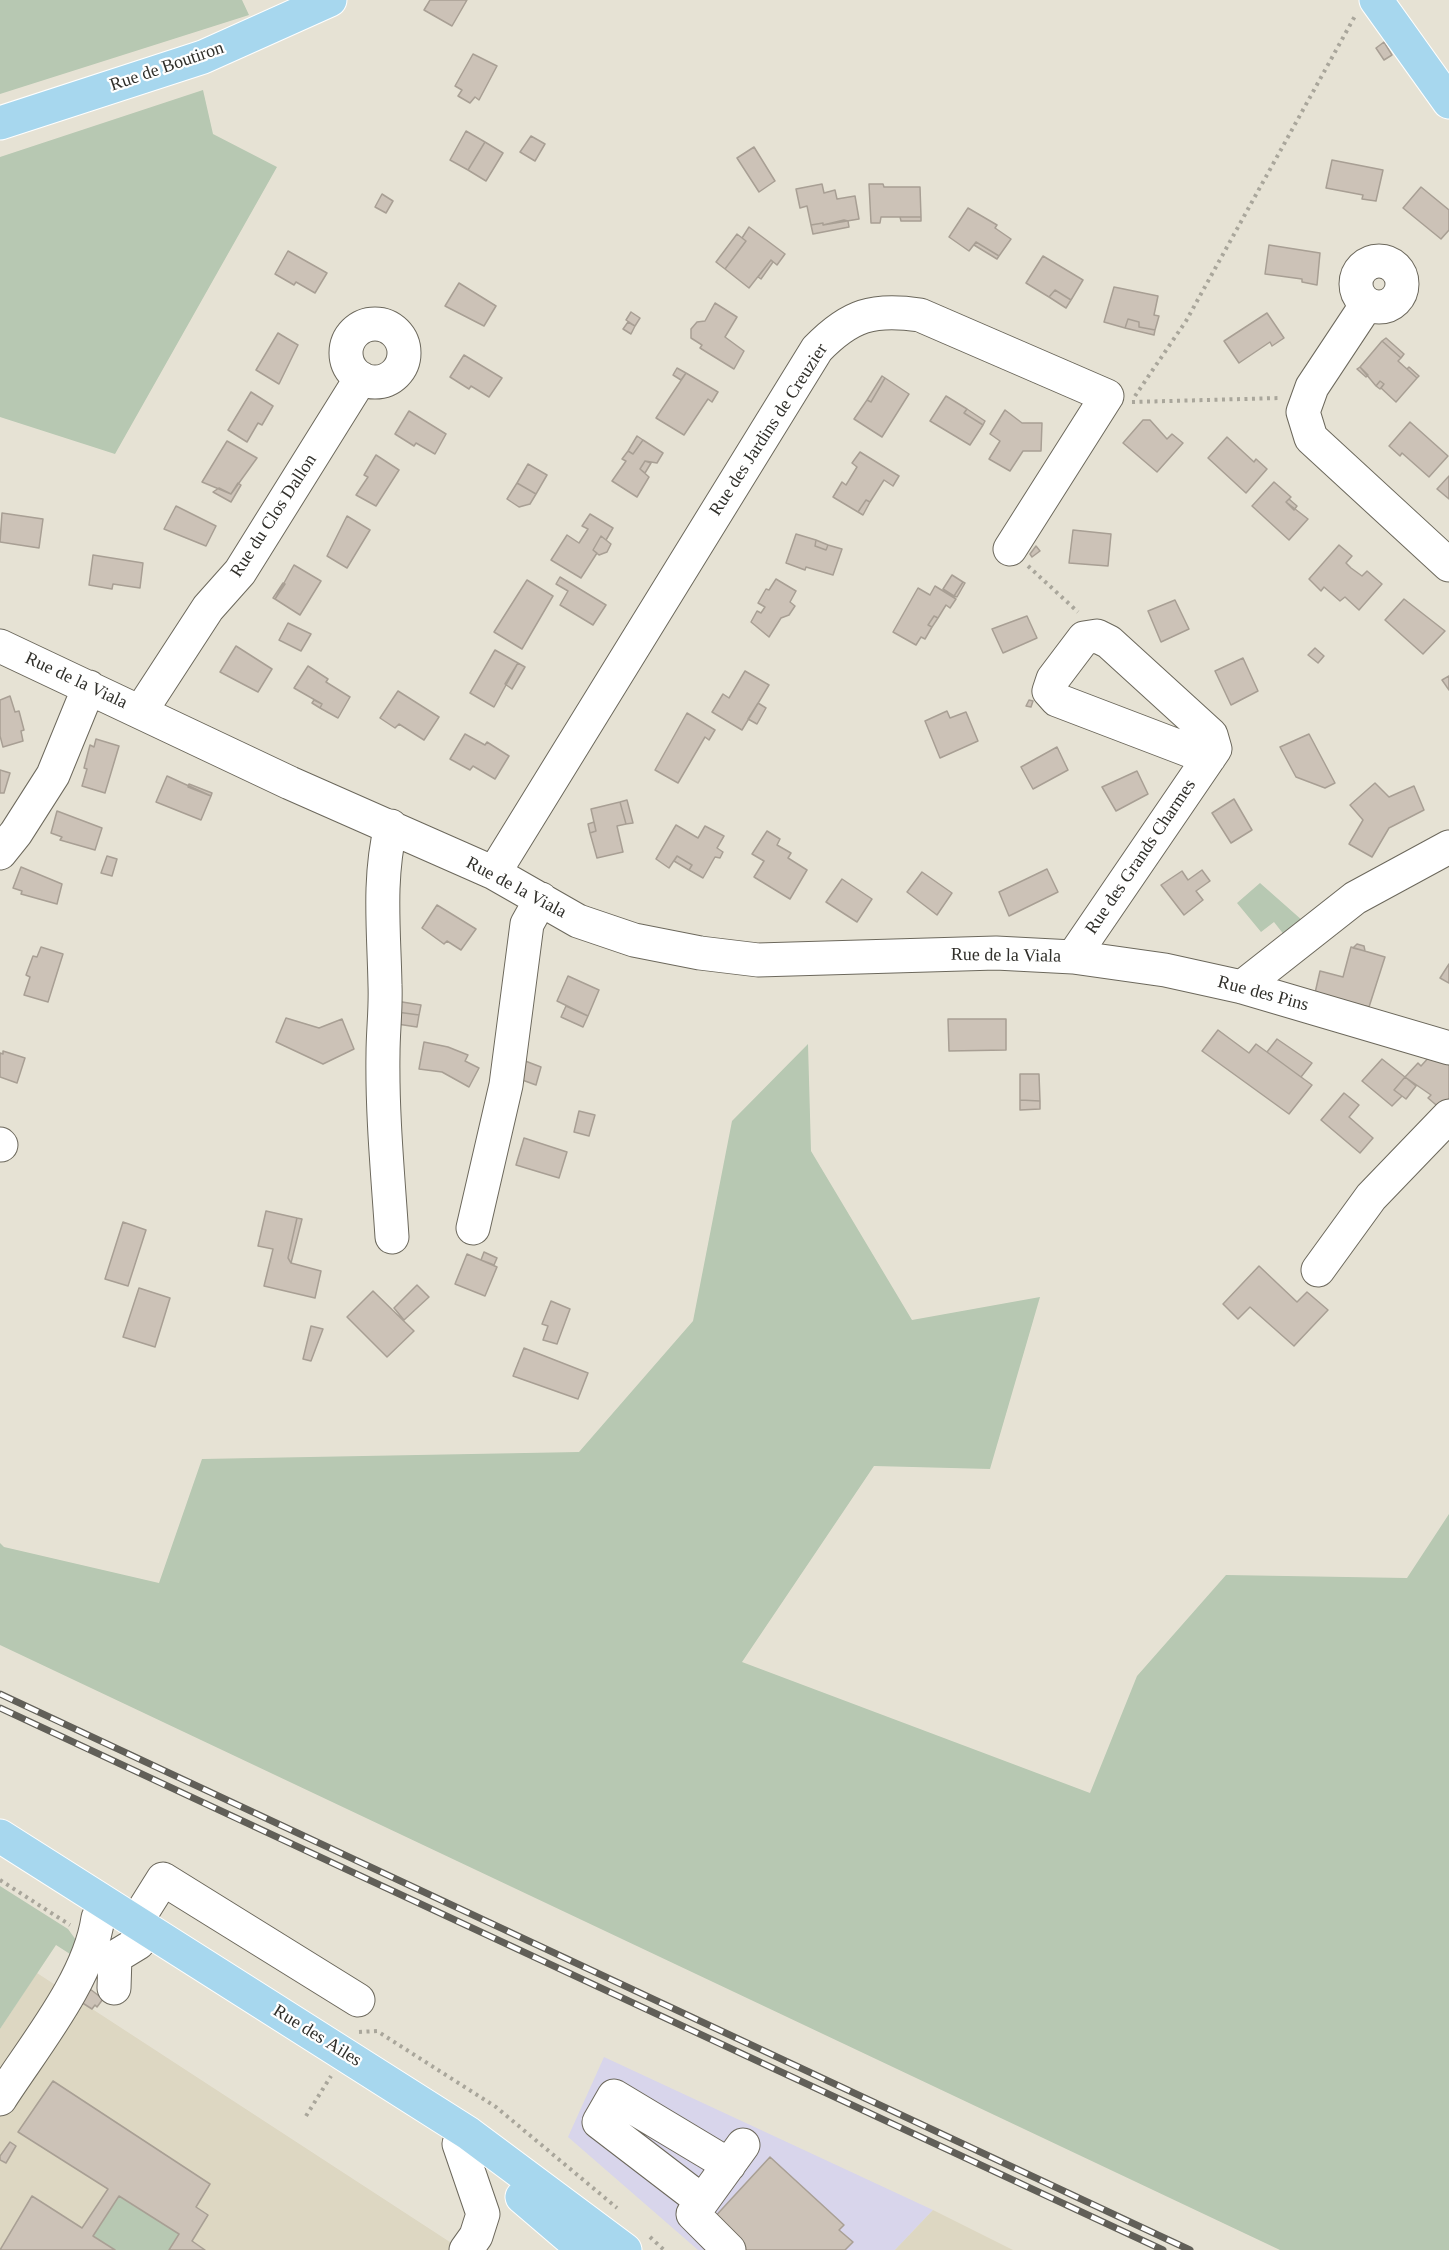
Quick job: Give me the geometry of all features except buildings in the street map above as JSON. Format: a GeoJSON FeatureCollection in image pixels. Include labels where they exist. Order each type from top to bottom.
{"type":"FeatureCollection","features":[{"type":"Feature","properties":{"kind":"main road","name":"Rue de Boutiron"},"geometry":{"type":"LineString","coordinates":[[0,123],[203,57],[330,0]]}},
{"type":"Feature","properties":{"kind":"main road"},"geometry":{"type":"LineString","coordinates":[[1367,5],[1449,102]]}},
{"type":"Feature","properties":{"kind":"main road","name":"Rue des Ailes"},"geometry":{"type":"LineString","coordinates":[[0,1836],[137,1932],[341,2059],[468,2133],[636,2243]]}},
{"type":"Feature","properties":{"kind":"main road","name":"Rue des Ailes"},"geometry":{"type":"LineString","coordinates":[[0,1854],[96,1929],[137,1932]]}},
{"type":"Feature","properties":{"kind":"main road","name":"Rue des Ailes"},"geometry":{"type":"LineString","coordinates":[[341,2059],[459,2144],[584,2250]]}},
{"type":"Feature","properties":{"kind":"street"},"geometry":{"type":"LineString","coordinates":[[1367,304],[1312,387],[1303,412],[1311,438],[1449,565]]}},
{"type":"Feature","properties":{"kind":"street","name":"Rue des Jardins de Creuzier"},"geometry":{"type":"LineString","coordinates":[[494,873],[817,349],[837,329],[865,316],[882,312],[920,315],[1119,399]]}},
{"type":"Feature","properties":{"kind":"street","name":"Rue du Clos Dallon"},"geometry":{"type":"LineString","coordinates":[[141,711],[208,608],[240,572],[361,378]]}},
{"type":"Feature","properties":{"kind":"street"},"geometry":{"type":"LineString","coordinates":[[1010,549],[1119,399]]}},
{"type":"Feature","properties":{"kind":"street"},"geometry":{"type":"LineString","coordinates":[[1091,637],[1096,636],[1109,642],[1211,735],[1215,749],[1209,758]]}},
{"type":"Feature","properties":{"kind":"street","name":"Rue des Grands Charmes"},"geometry":{"type":"LineString","coordinates":[[1072,957],[1209,758],[1057,700],[1049,691],[1053,679],[1084,638],[1091,637]]}},
{"type":"Feature","properties":{"kind":"street","name":"Rue de la Viala"},"geometry":{"type":"LineString","coordinates":[[0,646],[290,783],[494,873],[578,921],[634,940],[700,953],[758,960],[996,953],[1072,957]]}},
{"type":"Feature","properties":{"kind":"street"},"geometry":{"type":"LineString","coordinates":[[0,853],[16,833],[53,775],[89,687]]}},
{"type":"Feature","properties":{"kind":"street"},"geometry":{"type":"LineString","coordinates":[[391,826],[386,844],[381,903],[386,987],[383,1053],[385,1136],[392,1237]]}},
{"type":"Feature","properties":{"kind":"street"},"geometry":{"type":"LineString","coordinates":[[1242,987],[1355,898],[1449,847]]}},
{"type":"Feature","properties":{"kind":"street"},"geometry":{"type":"LineString","coordinates":[[473,1228],[506,1085],[527,924],[541,899]]}},
{"type":"Feature","properties":{"kind":"street","name":"Rue des Pins"},"geometry":{"type":"LineString","coordinates":[[1072,957],[1165,970],[1242,987],[1449,1048]]}},
{"type":"Feature","properties":{"kind":"street"},"geometry":{"type":"LineString","coordinates":[[1318,1270],[1371,1197],[1449,1116]]}},
{"type":"Feature","properties":{"kind":"street"},"geometry":{"type":"LineString","coordinates":[[114,1988],[115,1958],[137,1932],[163,1879],[358,2000]]}},
{"type":"Feature","properties":{"kind":"street"},"geometry":{"type":"LineString","coordinates":[[0,2099],[77,1980],[96,1929]]}},
{"type":"Feature","properties":{"kind":"street"},"geometry":{"type":"LineString","coordinates":[[702,2201],[599,2122],[614,2096],[736,2155],[693,2214],[729,2250]]}},
{"type":"Feature","properties":{"kind":"street"},"geometry":{"type":"LineString","coordinates":[[459,2144],[483,2214],[471,2243]]}},
{"type":"Feature","properties":{"kind":"path"},"geometry":{"type":"LineString","coordinates":[[1119,399],[1204,290],[1367,5]]}},
{"type":"Feature","properties":{"kind":"path"},"geometry":{"type":"LineString","coordinates":[[1119,399],[1308,397]]}},
{"type":"Feature","properties":{"kind":"path"},"geometry":{"type":"LineString","coordinates":[[1010,549],[1082,616],[1091,637]]}},
{"type":"Feature","properties":{"kind":"path"},"geometry":{"type":"LineString","coordinates":[[0,1880],[96,1929]]}},
{"type":"Feature","properties":{"kind":"path"},"geometry":{"type":"LineString","coordinates":[[306,2116],[358,2032],[378,2031],[496,2107],[582,2176],[623,2213]]}},
{"type":"Feature","properties":{"kind":"path"},"geometry":{"type":"LineString","coordinates":[[636,2243],[664,2250]]}},
{"type":"Feature","properties":{"kind":"shaded area"},"geometry":{"type":"Polygon","coordinates":[[[37,1973],[456,2246],[454,2250],[0,2250],[0,2029],[37,1973]]]}},
{"type":"Feature","properties":{"kind":"shaded area"},"geometry":{"type":"Polygon","coordinates":[[[604,2057],[933,2210],[895,2250],[698,2250],[568,2137],[604,2057]]]}},
{"type":"Feature","properties":{"kind":"shaded area"},"geometry":{"type":"Polygon","coordinates":[[[933,2210],[1013,2250],[895,2250],[933,2210]]]}},
{"type":"Feature","properties":{"kind":"green space"},"geometry":{"type":"Polygon","coordinates":[[[0,0],[242,0],[249,15],[0,94],[0,0]]]}},
{"type":"Feature","properties":{"kind":"green space"},"geometry":{"type":"Polygon","coordinates":[[[203,90],[213,134],[277,167],[115,454],[0,417],[0,157],[203,90]]]}},
{"type":"Feature","properties":{"kind":"green space"},"geometry":{"type":"Polygon","coordinates":[[[1260,883],[1303,921],[1285,936],[1274,922],[1261,932],[1237,903],[1260,883]]]}},
{"type":"Feature","properties":{"kind":"green space"},"geometry":{"type":"Polygon","coordinates":[[[808,1044],[811,1151],[912,1320],[1040,1297],[990,1469],[874,1466],[742,1662],[1090,1793],[1137,1676],[1226,1575],[1407,1578],[1449,1514],[1449,2250],[1280,2250],[0,1645],[0,1543],[4,1547],[159,1583],[202,1459],[579,1452],[693,1321],[732,1121],[808,1044]]]}},
{"type":"Feature","properties":{"kind":"green space"},"geometry":{"type":"Polygon","coordinates":[[[0,1886],[68,1929],[76,1940],[70,1954],[56,1945],[0,2029],[0,1886]]]}},
{"type":"Feature","properties":{"kind":"green space"},"geometry":{"type":"Polygon","coordinates":[[[119,2196],[179,2234],[169,2250],[115,2250],[93,2236],[119,2196]]]}},
{"type":"Feature","properties":{"kind":"railway"},"geometry":{"type":"LineString","coordinates":[[0,1694],[1190,2250]]}},
{"type":"Feature","properties":{"kind":"railway"},"geometry":{"type":"LineString","coordinates":[[0,1708],[1163,2250]]}}]}
